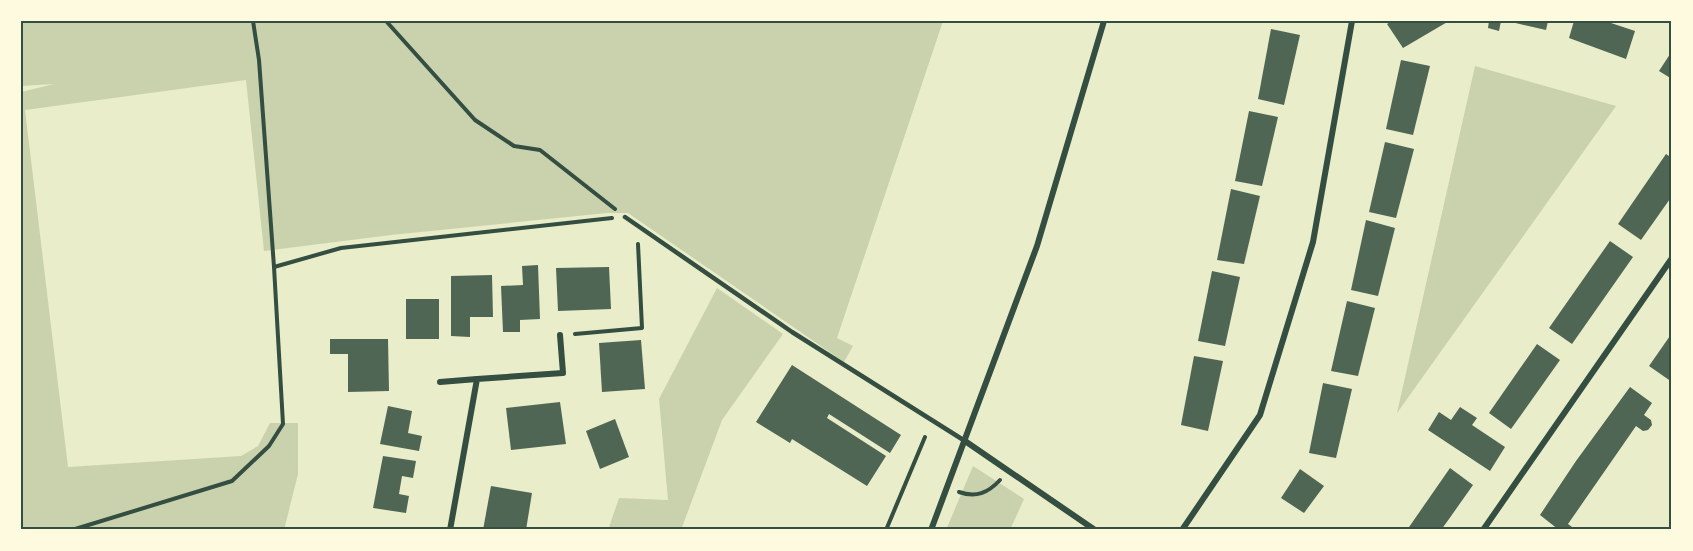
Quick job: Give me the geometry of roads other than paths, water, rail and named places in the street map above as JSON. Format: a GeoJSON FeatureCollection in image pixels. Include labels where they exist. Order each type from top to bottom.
{"type":"FeatureCollection","features":[{"type":"Feature","properties":{"kind":"street"},"geometry":{"type":"LineString","coordinates":[[931,530],[1037,246],[1104,21]]}},
{"type":"Feature","properties":{"kind":"street"},"geometry":{"type":"LineString","coordinates":[[1182,530],[1260,415],[1313,242],[1352,21]]}},
{"type":"Feature","properties":{"kind":"street"},"geometry":{"type":"LineString","coordinates":[[1482,530],[1672,258]]}},
{"type":"Feature","properties":{"kind":"street"},"geometry":{"type":"LineString","coordinates":[[440,382],[563,373],[561,335]]}},
{"type":"Feature","properties":{"kind":"street"},"geometry":{"type":"LineString","coordinates":[[450,530],[477,379]]}},
{"type":"Feature","properties":{"kind":"street"},"geometry":{"type":"LineString","coordinates":[[965,441],[1095,530]]}},
{"type":"Feature","properties":{"kind":"lane"},"geometry":{"type":"LineString","coordinates":[[625,217],[792,332],[965,441]]}}]}
